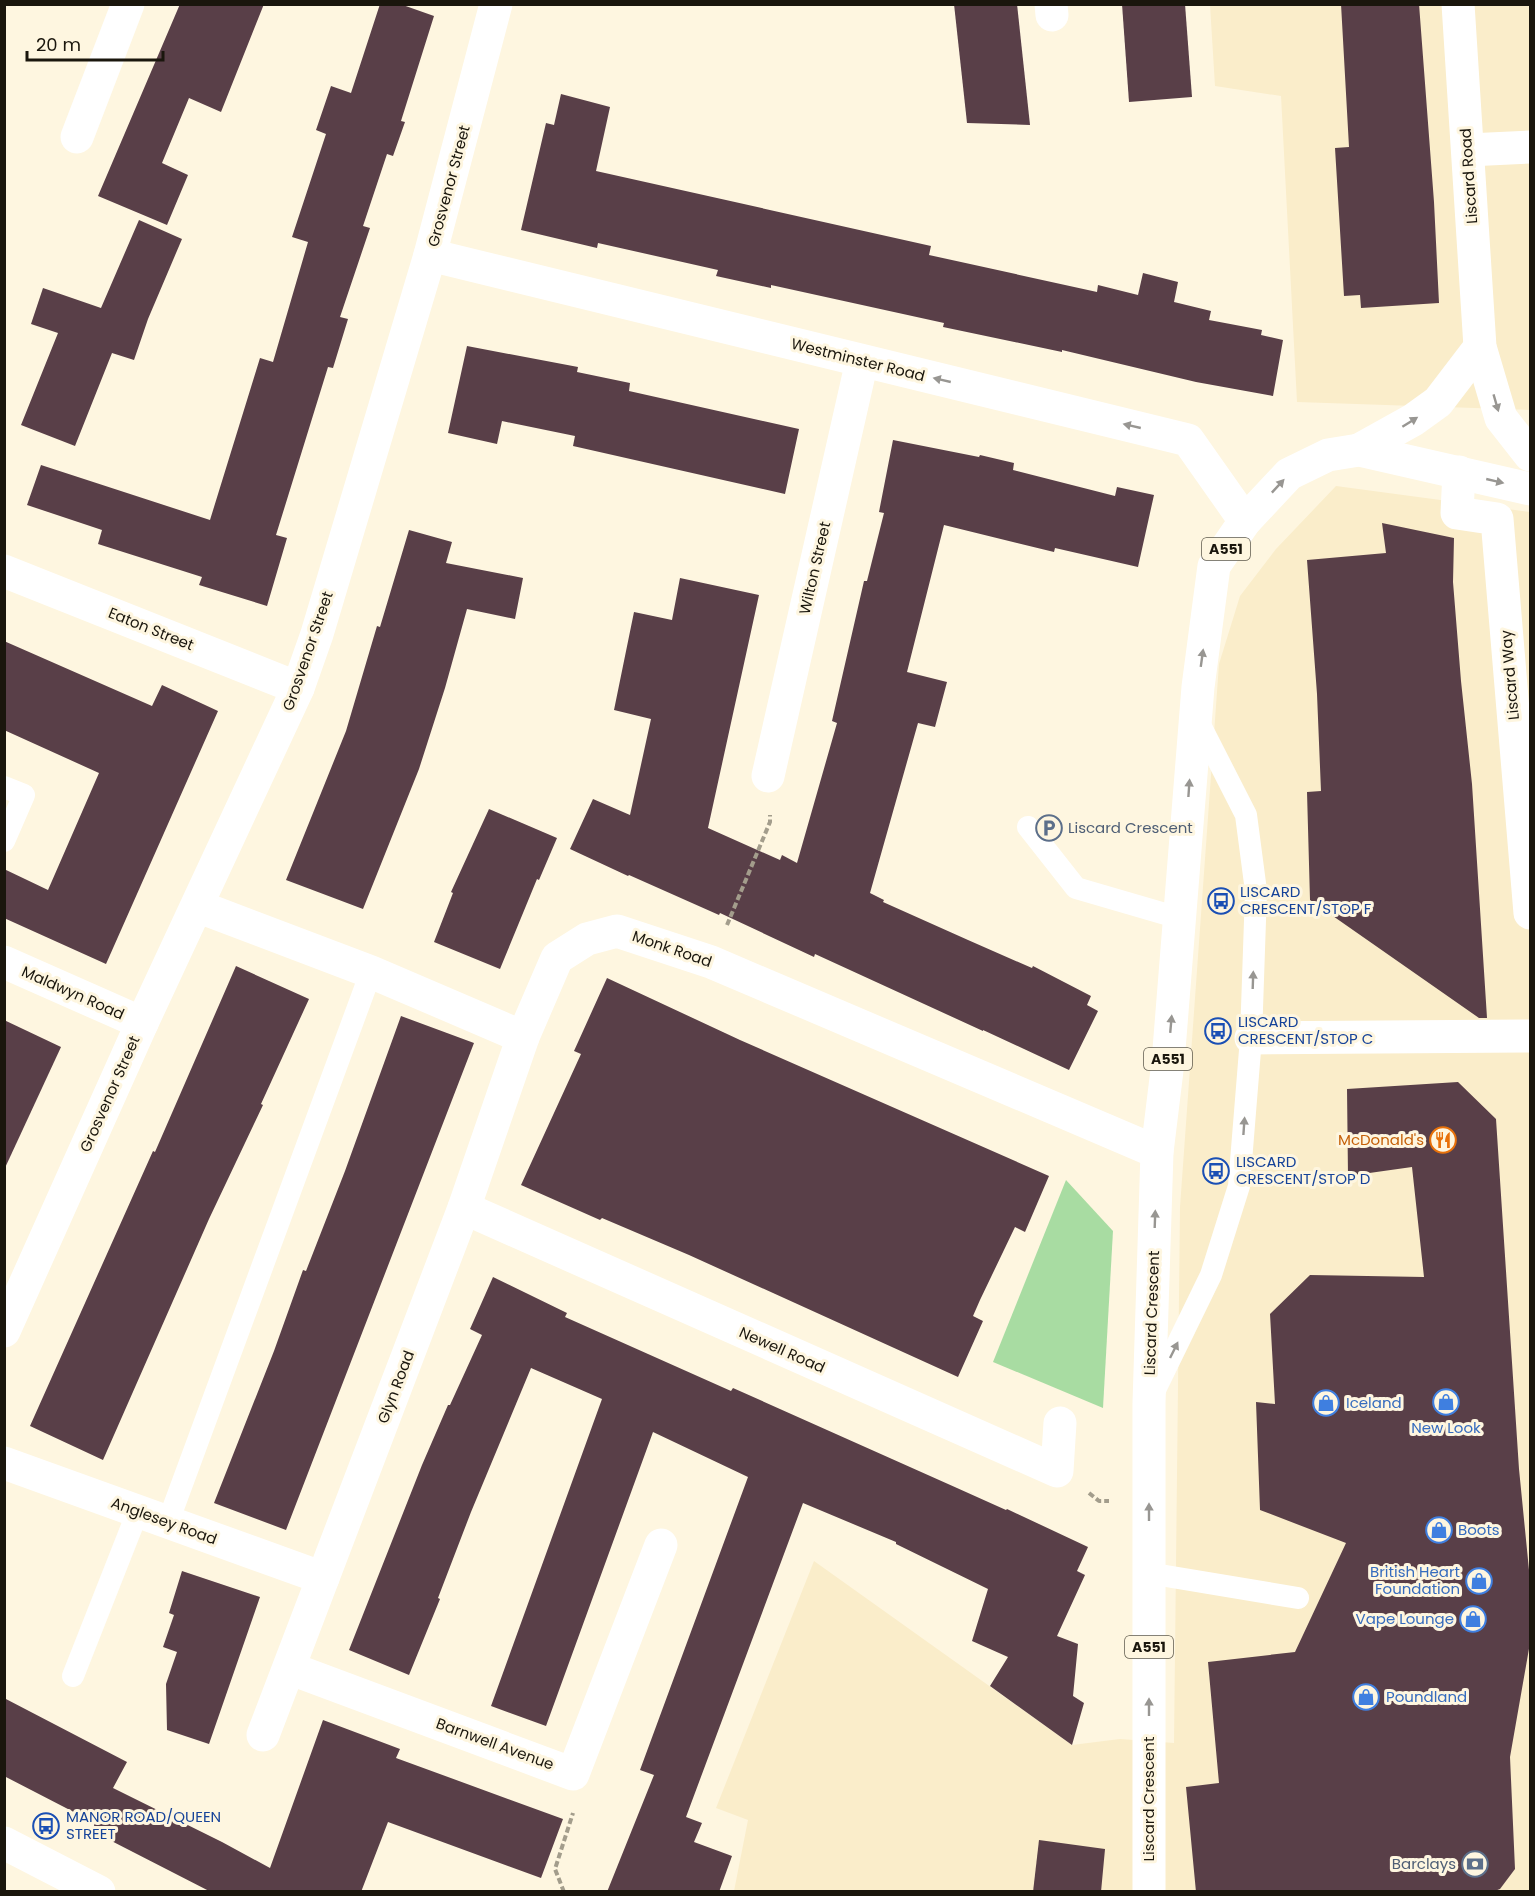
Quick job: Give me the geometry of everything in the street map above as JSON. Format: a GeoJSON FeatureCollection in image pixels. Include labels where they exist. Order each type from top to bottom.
{"type":"FeatureCollection","features":[{"type":"Feature","properties":{"kind":"street"},"geometry":{"type":"LineString","coordinates":[[76,137],[129,4]]}},
{"type":"Feature","properties":{"kind":"street","name":"Grosvenor Street"},"geometry":{"type":"LineString","coordinates":[[4,1331],[142,1023],[298,688],[317,634],[430,255],[496,4]]}},
{"type":"Feature","properties":{"kind":"street","name":"Liscard Road"},"geometry":{"type":"LineString","coordinates":[[1458,4],[1480,347],[1501,418],[1530,454]]}},
{"type":"Feature","properties":{"kind":"street"},"geometry":{"type":"LineString","coordinates":[[1468,150],[1530,147]]}},
{"type":"Feature","properties":{"kind":"street","name":"Westminster Road"},"geometry":{"type":"LineString","coordinates":[[430,255],[1188,440],[1245,521]]}},
{"type":"Feature","properties":{"kind":"street","name":"A551"},"geometry":{"type":"LineString","coordinates":[[1359,450],[1413,420],[1438,402],[1480,347]]}},
{"type":"Feature","properties":{"kind":"street","name":"Wilton Street"},"geometry":{"type":"LineString","coordinates":[[768,776],[862,361]]}},
{"type":"Feature","properties":{"kind":"street","name":"Liscard Crescent"},"geometry":{"type":"LineString","coordinates":[[1149,1892],[1149,1403],[1157,1152],[1168,1062],[1195,716],[1214,566],[1245,521],[1289,474],[1328,455],[1359,450],[1459,472]]}},
{"type":"Feature","properties":{"kind":"street","name":"A551"},"geometry":{"type":"LineString","coordinates":[[1459,472],[1530,489]]}},
{"type":"Feature","properties":{"kind":"street","name":"Liscard Way"},"geometry":{"type":"LineString","coordinates":[[1459,472],[1456,513],[1497,519],[1530,913]]}},
{"type":"Feature","properties":{"kind":"street","name":"Eaton Street"},"geometry":{"type":"LineString","coordinates":[[4,571],[298,688]]}},
{"type":"Feature","properties":{"kind":"street"},"geometry":{"type":"LineString","coordinates":[[197,906],[371,972],[523,1037]]}},
{"type":"Feature","properties":{"kind":"street","name":"Monk Road"},"geometry":{"type":"LineString","coordinates":[[523,1037],[557,958],[587,939],[617,931],[711,962],[1157,1152]]}},
{"type":"Feature","properties":{"kind":"street","name":"Maldwyn Road"},"geometry":{"type":"LineString","coordinates":[[4,962],[142,1023]]}},
{"type":"Feature","properties":{"kind":"street"},"geometry":{"type":"LineString","coordinates":[[1251,1038],[1530,1036]]}},
{"type":"Feature","properties":{"kind":"street","name":"Glyn Road"},"geometry":{"type":"LineString","coordinates":[[263,1735],[464,1208],[523,1037]]}},
{"type":"Feature","properties":{"kind":"street","name":"Newell Road"},"geometry":{"type":"LineString","coordinates":[[464,1208],[1057,1472]]}},
{"type":"Feature","properties":{"kind":"street"},"geometry":{"type":"LineString","coordinates":[[1057,1472],[1060,1423]]}},
{"type":"Feature","properties":{"kind":"street","name":"Anglesey Road"},"geometry":{"type":"LineString","coordinates":[[4,1463],[323,1578]]}},
{"type":"Feature","properties":{"kind":"street","name":"Barnwell Avenue"},"geometry":{"type":"LineString","coordinates":[[289,1668],[573,1774],[661,1545]]}},
{"type":"Feature","properties":{"kind":"street"},"geometry":{"type":"LineString","coordinates":[[4,1843],[99,1892]]}},
{"type":"Feature","properties":{"kind":"lane"},"geometry":{"type":"LineString","coordinates":[[1149,1403],[1211,1275],[1239,1186],[1251,1038],[1256,891],[1246,815],[1195,716]]}},
{"type":"Feature","properties":{"kind":"lane"},"geometry":{"type":"LineString","coordinates":[[4,788],[24,795],[4,841]]}},
{"type":"Feature","properties":{"kind":"lane"},"geometry":{"type":"LineString","coordinates":[[1028,827],[1076,888],[1179,918]]}},
{"type":"Feature","properties":{"kind":"lane"},"geometry":{"type":"LineString","coordinates":[[73,1677],[153,1517],[371,972]]}},
{"type":"Feature","properties":{"kind":"lane"},"geometry":{"type":"LineString","coordinates":[[1149,1573],[1298,1598]]}},
{"type":"Feature","properties":{"kind":"path"},"geometry":{"type":"LineString","coordinates":[[711,962],[771,822],[768,776]]}},
{"type":"Feature","properties":{"kind":"path"},"geometry":{"type":"LineString","coordinates":[[1057,1472],[1099,1501],[1149,1501]]}},
{"type":"Feature","properties":{"kind":"path"},"geometry":{"type":"LineString","coordinates":[[564,1892],[555,1869],[573,1816],[573,1774]]}},
{"type":"Feature","properties":{"kind":"shaded area"},"geometry":{"type":"Polygon","coordinates":[[[1210,5],[1530,5],[1530,410],[1297,402],[1281,96],[1215,86],[1210,5]]]}},
{"type":"Feature","properties":{"kind":"shaded area"},"geometry":{"type":"Polygon","coordinates":[[[1336,486],[1530,512],[1530,1891],[734,1891],[748,1820],[716,1808],[814,1561],[1072,1745],[1120,1739],[1174,1743],[1180,1207],[1219,664],[1240,596],[1276,549],[1336,486]]]}},
{"type":"Feature","properties":{"kind":"green space"},"geometry":{"type":"Polygon","coordinates":[[[1066,1180],[1113,1231],[1103,1408],[993,1362],[1066,1180]]]}},
{"type":"Feature","properties":{"kind":"building"},"geometry":{"type":"Polygon","coordinates":[[[180,4],[264,4],[221,112],[189,98],[162,163],[188,175],[167,225],[98,196],[180,4]]]}},
{"type":"Feature","properties":{"kind":"building"},"geometry":{"type":"Polygon","coordinates":[[[380,4],[400,4],[434,16],[401,121],[405,122],[393,156],[387,154],[363,226],[370,228],[340,317],[348,319],[333,368],[328,367],[276,535],[287,538],[267,606],[199,585],[202,577],[98,544],[102,530],[27,505],[41,465],[210,520],[260,358],[273,362],[308,242],[292,237],[326,134],[316,130],[331,86],[351,93],[380,4]]]}},
{"type":"Feature","properties":{"kind":"building"},"geometry":{"type":"Polygon","coordinates":[[[954,4],[1017,4],[1030,125],[967,123],[954,4]]]}},
{"type":"Feature","properties":{"kind":"building"},"geometry":{"type":"Polygon","coordinates":[[[1122,4],[1185,4],[1192,97],[1129,102],[1122,4]]]}},
{"type":"Feature","properties":{"kind":"building"},"geometry":{"type":"Polygon","coordinates":[[[1341,4],[1419,4],[1439,303],[1361,308],[1360,295],[1344,296],[1335,148],[1349,147],[1341,4]]]}},
{"type":"Feature","properties":{"kind":"building"},"geometry":{"type":"Polygon","coordinates":[[[561,94],[610,107],[596,171],[931,246],[929,255],[1097,292],[1098,285],[1138,295],[1143,273],[1178,282],[1174,302],[1211,311],[1209,320],[1262,330],[1261,335],[1283,340],[1273,396],[1196,382],[1062,350],[1062,352],[943,327],[944,323],[771,285],[771,288],[716,276],[718,270],[598,243],[597,248],[521,230],[546,123],[554,125],[561,94]]]}},
{"type":"Feature","properties":{"kind":"building"},"geometry":{"type":"Polygon","coordinates":[[[139,220],[182,239],[148,319],[134,360],[112,353],[75,446],[21,425],[58,333],[31,324],[43,288],[101,308],[139,220]]]}},
{"type":"Feature","properties":{"kind":"building"},"geometry":{"type":"Polygon","coordinates":[[[467,346],[578,367],[577,372],[630,383],[629,391],[799,429],[785,494],[573,446],[575,436],[502,421],[497,444],[448,433],[467,346]]]}},
{"type":"Feature","properties":{"kind":"building"},"geometry":{"type":"Polygon","coordinates":[[[893,440],[1014,463],[1013,470],[1115,496],[1117,487],[1154,495],[1138,567],[1055,548],[1054,552],[944,525],[907,672],[947,682],[935,727],[918,723],[870,893],[884,900],[883,902],[1032,968],[1033,966],[1091,996],[1087,1005],[1098,1011],[1069,1070],[815,954],[814,957],[720,913],[719,915],[570,849],[593,799],[630,815],[651,719],[614,710],[634,612],[672,620],[680,578],[759,595],[708,828],[780,860],[782,855],[797,863],[837,723],[832,721],[864,581],[867,581],[884,513],[879,512],[893,440]]]}},
{"type":"Feature","properties":{"kind":"building"},"geometry":{"type":"Polygon","coordinates":[[[1382,523],[1454,538],[1453,582],[1472,784],[1487,1018],[1479,1018],[1310,900],[1307,792],[1321,791],[1317,694],[1307,560],[1386,553],[1382,523]]]}},
{"type":"Feature","properties":{"kind":"building"},"geometry":{"type":"Polygon","coordinates":[[[409,530],[452,542],[446,563],[523,578],[515,619],[467,609],[419,769],[363,909],[286,880],[346,731],[377,626],[380,627],[409,530]]]}},
{"type":"Feature","properties":{"kind":"building"},"geometry":{"type":"Polygon","coordinates":[[[4,641],[152,706],[162,685],[218,711],[106,964],[4,918],[4,869],[48,890],[99,773],[4,730],[4,641]]]}},
{"type":"Feature","properties":{"kind":"building"},"geometry":{"type":"Polygon","coordinates":[[[489,809],[557,838],[539,880],[537,879],[500,969],[434,942],[453,893],[451,892],[489,809]]]}},
{"type":"Feature","properties":{"kind":"building"},"geometry":{"type":"Polygon","coordinates":[[[236,966],[309,999],[103,1460],[30,1426],[153,1151],[155,1152],[236,966]]]}},
{"type":"Feature","properties":{"kind":"building"},"geometry":{"type":"Polygon","coordinates":[[[607,978],[740,1040],[1049,1176],[1025,1232],[1015,1227],[980,1300],[973,1316],[983,1321],[958,1377],[689,1255],[602,1218],[600,1220],[521,1185],[581,1054],[574,1051],[607,978]]]}},
{"type":"Feature","properties":{"kind":"building"},"geometry":{"type":"Polygon","coordinates":[[[401,1016],[474,1043],[286,1530],[214,1503],[274,1351],[303,1270],[306,1271],[345,1171],[401,1016]]]}},
{"type":"Feature","properties":{"kind":"building"},"geometry":{"type":"Polygon","coordinates":[[[4,1020],[61,1047],[4,1170],[4,1020]]]}},
{"type":"Feature","properties":{"kind":"building"},"geometry":{"type":"Polygon","coordinates":[[[1458,1082],[1496,1119],[1519,1469],[1530,1580],[1530,1643],[1510,1757],[1515,1869],[1500,1889],[1492,1892],[1196,1892],[1186,1787],[1219,1783],[1208,1662],[1295,1652],[1346,1543],[1260,1510],[1256,1402],[1275,1404],[1270,1314],[1310,1275],[1424,1277],[1412,1167],[1348,1176],[1347,1089],[1458,1082]]]}},
{"type":"Feature","properties":{"kind":"building"},"geometry":{"type":"Polygon","coordinates":[[[493,1277],[567,1313],[565,1317],[731,1391],[733,1388],[1088,1547],[1077,1571],[1085,1575],[1057,1636],[1078,1644],[1073,1696],[1084,1703],[1072,1745],[990,1686],[1008,1657],[972,1641],[988,1589],[896,1542],[803,1503],[686,1817],[702,1823],[694,1842],[732,1856],[719,1892],[607,1892],[654,1775],[640,1770],[748,1477],[653,1432],[546,1726],[491,1706],[602,1399],[531,1368],[471,1512],[438,1598],[440,1599],[409,1675],[349,1650],[422,1465],[482,1335],[470,1329],[493,1277]]]}},
{"type":"Feature","properties":{"kind":"building"},"geometry":{"type":"Polygon","coordinates":[[[182,1571],[260,1597],[209,1744],[167,1730],[166,1684],[177,1652],[163,1647],[174,1615],[169,1613],[182,1571]]]}},
{"type":"Feature","properties":{"kind":"building"},"geometry":{"type":"Polygon","coordinates":[[[4,1698],[127,1762],[113,1788],[270,1868],[323,1720],[400,1749],[396,1758],[563,1819],[541,1878],[388,1822],[361,1892],[211,1892],[92,1831],[95,1823],[4,1776],[4,1698]]]}},
{"type":"Feature","properties":{"kind":"building"},"geometry":{"type":"Polygon","coordinates":[[[1039,1840],[1105,1849],[1101,1892],[1033,1892],[1039,1840]]]}},
{"type":"Feature","properties":{"kind":"place","name":"Liscard Crescent"},"geometry":{"type":"Point","coordinates":[1049,828]}},
{"type":"Feature","properties":{"kind":"place","name":"LISCARD CRESCENT/STOP F"},"geometry":{"type":"Point","coordinates":[1221,901]}},
{"type":"Feature","properties":{"kind":"place","name":"LISCARD CRESCENT/STOP C"},"geometry":{"type":"Point","coordinates":[1218,1031]}},
{"type":"Feature","properties":{"kind":"place","name":"McDonald's"},"geometry":{"type":"Point","coordinates":[1443,1140]}},
{"type":"Feature","properties":{"kind":"place","name":"LISCARD CRESCENT/STOP D"},"geometry":{"type":"Point","coordinates":[1216,1171]}},
{"type":"Feature","properties":{"kind":"place","name":"New Look"},"geometry":{"type":"Point","coordinates":[1446,1402]}},
{"type":"Feature","properties":{"kind":"place","name":"Iceland"},"geometry":{"type":"Point","coordinates":[1326,1403]}},
{"type":"Feature","properties":{"kind":"place","name":"Boots"},"geometry":{"type":"Point","coordinates":[1439,1530]}},
{"type":"Feature","properties":{"kind":"place","name":"British Heart Foundation"},"geometry":{"type":"Point","coordinates":[1479,1581]}},
{"type":"Feature","properties":{"kind":"place","name":"Vape Lounge"},"geometry":{"type":"Point","coordinates":[1473,1619]}},
{"type":"Feature","properties":{"kind":"place","name":"Poundland"},"geometry":{"type":"Point","coordinates":[1366,1697]}},
{"type":"Feature","properties":{"kind":"place","name":"MANOR ROAD/QUEEN STREET"},"geometry":{"type":"Point","coordinates":[46,1826]}},
{"type":"Feature","properties":{"kind":"place","name":"Barclays"},"geometry":{"type":"Point","coordinates":[1475,1864]}}]}
